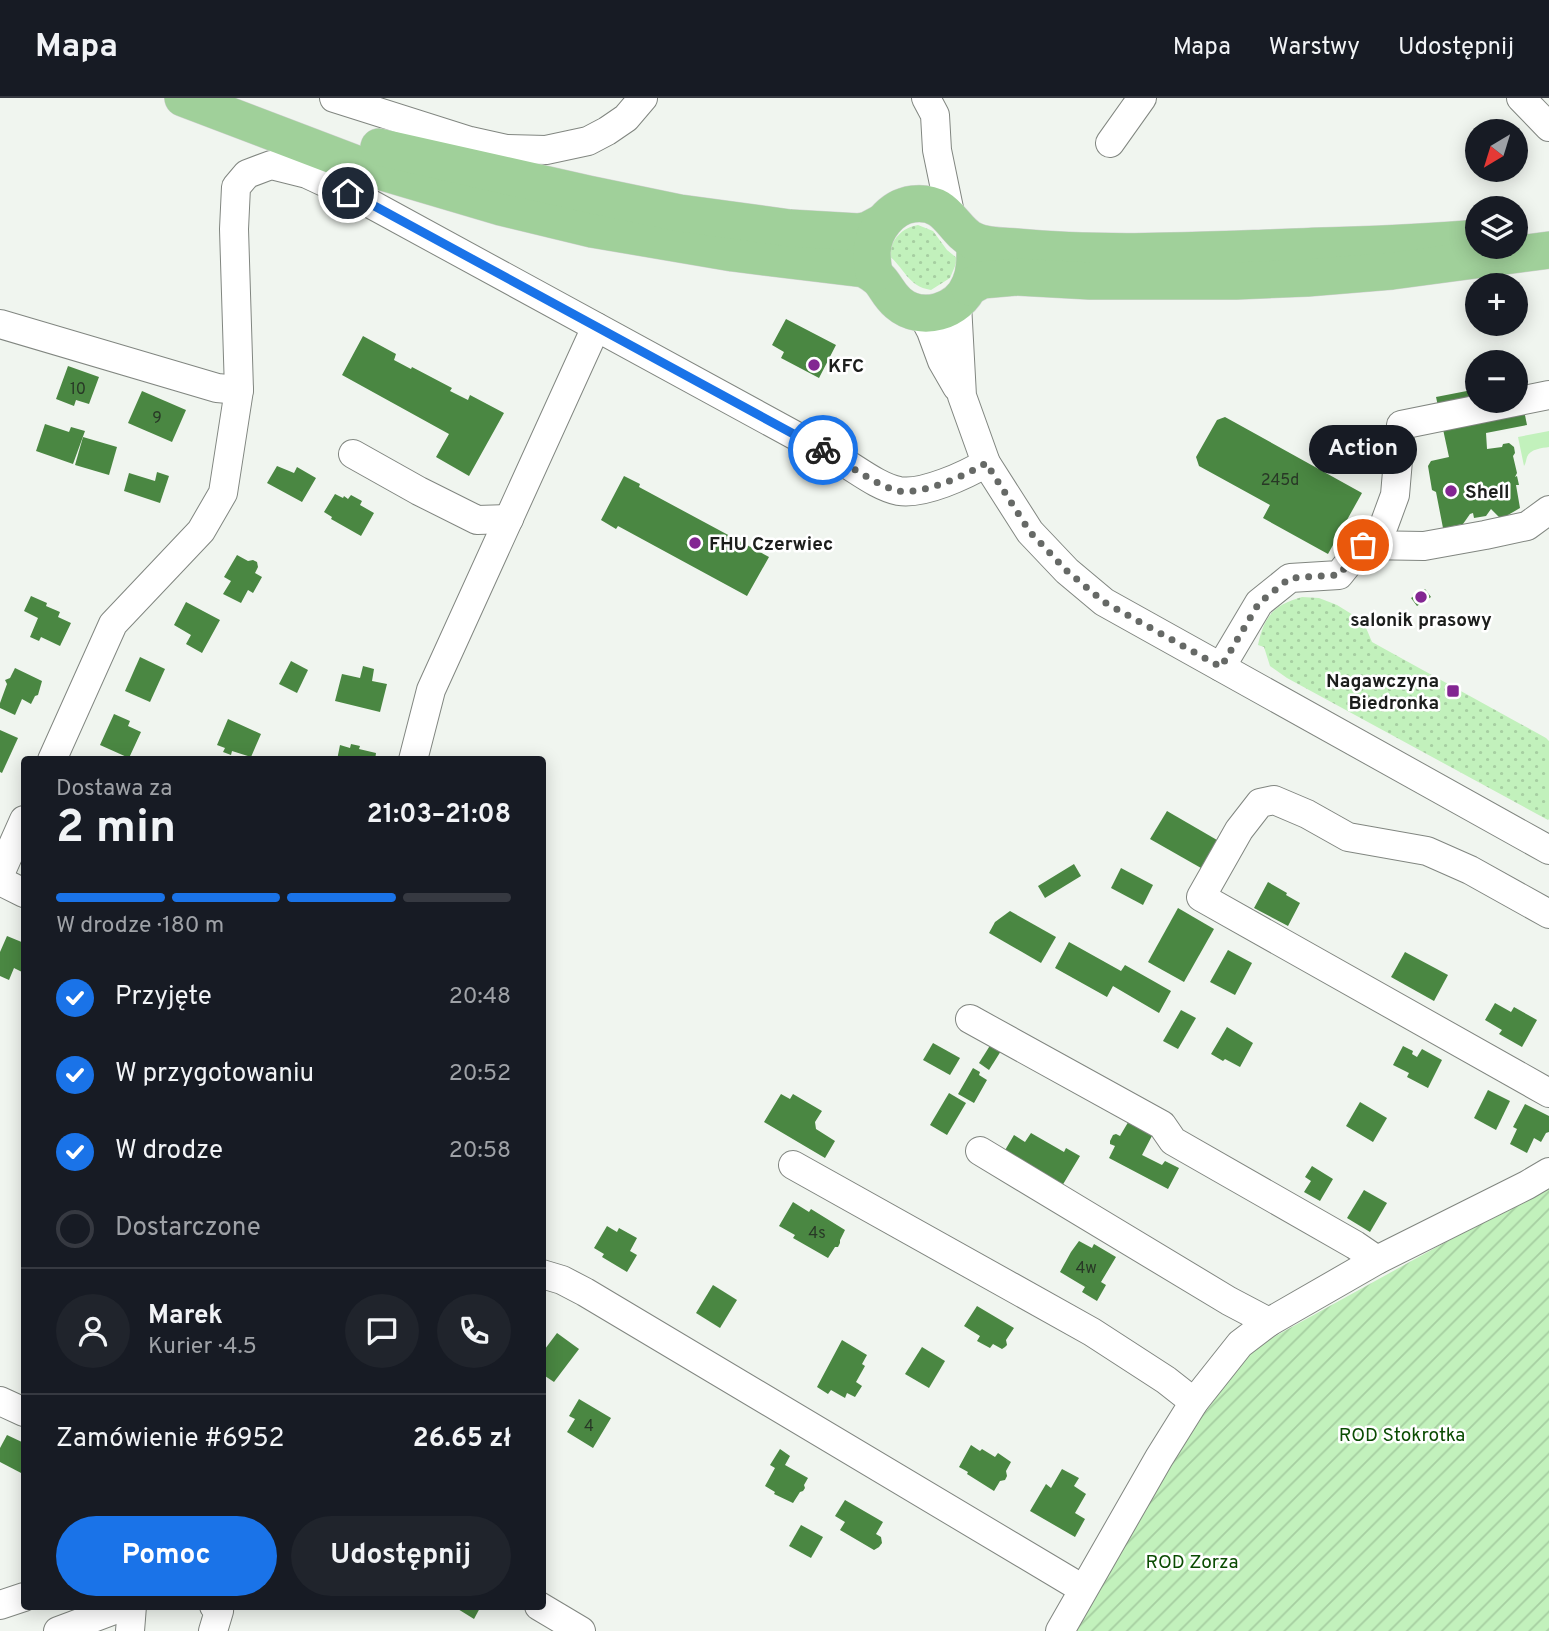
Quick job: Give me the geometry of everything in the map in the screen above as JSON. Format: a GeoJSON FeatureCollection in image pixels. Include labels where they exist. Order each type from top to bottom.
{"type":"FeatureCollection","features":[{"type":"Feature","properties":{"kind":"main road"},"geometry":{"type":"LineString","coordinates":[[183,98],[359,165],[514,210],[592,229],[733,253],[864,269],[881,280],[898,303],[922,314],[941,312],[982,280],[1016,277],[1090,281],[1307,278],[1392,271],[1549,250]]}},
{"type":"Feature","properties":{"kind":"main road"},"geometry":{"type":"LineString","coordinates":[[236,98],[328,132],[397,152],[680,213],[790,228],[859,232],[868,230],[898,213],[927,204],[941,210],[963,230],[992,245],[1039,249],[1191,250],[1384,244],[1465,238]]}},
{"type":"Feature","properties":{"kind":"main road"},"geometry":{"type":"LineString","coordinates":[[874,274],[872,251],[875,238],[898,213]]}},
{"type":"Feature","properties":{"kind":"main road"},"geometry":{"type":"LineString","coordinates":[[1528,232],[1549,229]]}},
{"type":"Feature","properties":{"kind":"main road"},"geometry":{"type":"LineString","coordinates":[[963,230],[975,261],[963,295]]}},
{"type":"Feature","properties":{"kind":"street"},"geometry":{"type":"LineString","coordinates":[[334,98],[470,141],[506,149],[546,150],[588,141],[607,131],[626,118],[643,98]]}},
{"type":"Feature","properties":{"kind":"street"},"geometry":{"type":"LineString","coordinates":[[926,98],[935,115],[936,150],[963,230]]}},
{"type":"Feature","properties":{"kind":"street"},"geometry":{"type":"LineString","coordinates":[[1110,143],[1142,98]]}},
{"type":"Feature","properties":{"kind":"street"},"geometry":{"type":"LineString","coordinates":[[1521,98],[1549,127]]}},
{"type":"Feature","properties":{"kind":"street"},"geometry":{"type":"LineString","coordinates":[[898,213],[936,150]]}},
{"type":"Feature","properties":{"kind":"street"},"geometry":{"type":"LineString","coordinates":[[54,756],[113,624],[201,531],[223,493],[239,390],[234,229],[236,187],[247,174],[271,165],[307,174],[369,203],[881,484],[900,491],[918,490],[972,471],[986,463]]}},
{"type":"Feature","properties":{"kind":"street"},"geometry":{"type":"LineString","coordinates":[[962,396],[963,295]]}},
{"type":"Feature","properties":{"kind":"street"},"geometry":{"type":"LineString","coordinates":[[922,314],[942,361],[962,396],[986,463],[1030,532],[1067,571],[1104,602],[1549,850]]}},
{"type":"Feature","properties":{"kind":"street"},"geometry":{"type":"LineString","coordinates":[[0,324],[217,388],[239,390]]}},
{"type":"Feature","properties":{"kind":"street"},"geometry":{"type":"LineString","coordinates":[[415,756],[431,690],[596,327]]}},
{"type":"Feature","properties":{"kind":"street"},"geometry":{"type":"LineString","coordinates":[[1221,667],[1259,603],[1290,578],[1339,575],[1363,545],[1384,525],[1395,495],[1401,425],[1549,395]]}},
{"type":"Feature","properties":{"kind":"street"},"geometry":{"type":"LineString","coordinates":[[353,454],[477,520],[509,519]]}},
{"type":"Feature","properties":{"kind":"street"},"geometry":{"type":"LineString","coordinates":[[1363,545],[1424,546],[1485,535],[1527,526],[1549,510]]}},
{"type":"Feature","properties":{"kind":"street"},"geometry":{"type":"LineString","coordinates":[[1549,914],[1470,870],[1427,851],[1348,837],[1307,814],[1274,800],[1260,803],[1239,830],[1201,897],[1549,1093]]}},
{"type":"Feature","properties":{"kind":"street"},"geometry":{"type":"LineString","coordinates":[[0,874],[21,827]]}},
{"type":"Feature","properties":{"kind":"street"},"geometry":{"type":"LineString","coordinates":[[0,881],[21,892]]}},
{"type":"Feature","properties":{"kind":"street"},"geometry":{"type":"LineString","coordinates":[[970,1018],[1162,1125],[1173,1141],[1377,1260]]}},
{"type":"Feature","properties":{"kind":"street"},"geometry":{"type":"LineString","coordinates":[[980,1151],[1229,1301],[1269,1322]]}},
{"type":"Feature","properties":{"kind":"street"},"geometry":{"type":"LineString","coordinates":[[793,1165],[1093,1332],[1166,1380],[1203,1400]]}},
{"type":"Feature","properties":{"kind":"street"},"geometry":{"type":"LineString","coordinates":[[1060,1631],[1159,1458],[1203,1400],[1240,1344],[1269,1322],[1377,1260],[1536,1185]]}},
{"type":"Feature","properties":{"kind":"street"},"geometry":{"type":"LineString","coordinates":[[546,1274],[585,1292],[1083,1589]]}},
{"type":"Feature","properties":{"kind":"street"},"geometry":{"type":"LineString","coordinates":[[0,1401],[21,1411]]}},
{"type":"Feature","properties":{"kind":"street"},"geometry":{"type":"LineString","coordinates":[[0,1605],[21,1598]]}},
{"type":"Feature","properties":{"kind":"street"},"geometry":{"type":"LineString","coordinates":[[58,1631],[114,1610]]}},
{"type":"Feature","properties":{"kind":"street"},"geometry":{"type":"LineString","coordinates":[[130,1631],[132,1610]]}},
{"type":"Feature","properties":{"kind":"street"},"geometry":{"type":"LineString","coordinates":[[214,1631],[218,1610]]}},
{"type":"Feature","properties":{"kind":"street"},"geometry":{"type":"LineString","coordinates":[[546,1610],[580,1631]]}},
{"type":"Feature","properties":{"kind":"green space"},"geometry":{"type":"Polygon","coordinates":[[[918,225],[933,231],[947,250],[958,259],[950,278],[931,290],[911,281],[888,255],[898,235],[918,225]]]}},
{"type":"Feature","properties":{"kind":"green space"},"geometry":{"type":"Polygon","coordinates":[[[1549,431],[1549,447],[1531,452],[1524,466],[1518,437],[1549,431]]]}},
{"type":"Feature","properties":{"kind":"green space"},"geometry":{"type":"Polygon","coordinates":[[[1302,597],[1319,598],[1337,605],[1364,623],[1372,642],[1546,738],[1549,741],[1549,819],[1287,678],[1270,666],[1264,647],[1258,645],[1263,627],[1277,608],[1302,597]]]}},
{"type":"Feature","properties":{"kind":"green space","name":"ROD Stokrotka"},"geometry":{"type":"Polygon","coordinates":[[[1549,1185],[1549,1631],[1073,1631],[1168,1461],[1212,1403],[1243,1354],[1549,1185]]]}},
{"type":"Feature","properties":{"kind":"building"},"geometry":{"type":"Polygon","coordinates":[[[786,319],[836,345],[819,378],[781,358],[784,352],[772,345],[786,319]]]}},
{"type":"Feature","properties":{"kind":"building"},"geometry":{"type":"Polygon","coordinates":[[[363,336],[396,354],[394,360],[452,388],[450,391],[468,400],[470,395],[504,413],[469,476],[436,457],[449,434],[342,375],[363,336]]]}},
{"type":"Feature","properties":{"kind":"building"},"geometry":{"type":"Polygon","coordinates":[[[68,366],[99,377],[89,404],[76,400],[74,406],[56,399],[68,366]]]}},
{"type":"Feature","properties":{"kind":"building"},"geometry":{"type":"Polygon","coordinates":[[[142,391],[186,410],[172,442],[128,423],[142,391]]]}},
{"type":"Feature","properties":{"kind":"building"},"geometry":{"type":"Polygon","coordinates":[[[1465,391],[1465,413],[1525,413],[1527,425],[1486,433],[1487,449],[1509,443],[1514,447],[1520,508],[1508,515],[1509,517],[1500,518],[1491,509],[1486,516],[1474,518],[1473,513],[1463,524],[1443,528],[1428,466],[1431,461],[1449,457],[1436,397],[1465,391]]]}},
{"type":"Feature","properties":{"kind":"building"},"geometry":{"type":"Polygon","coordinates":[[[1225,417],[1362,493],[1328,554],[1263,518],[1270,505],[1199,466],[1196,457],[1217,420],[1225,417]]]}},
{"type":"Feature","properties":{"kind":"building"},"geometry":{"type":"Polygon","coordinates":[[[45,424],[69,432],[71,427],[85,431],[73,464],[36,451],[45,424]]]}},
{"type":"Feature","properties":{"kind":"building"},"geometry":{"type":"Polygon","coordinates":[[[83,437],[117,447],[109,475],[75,465],[83,437]]]}},
{"type":"Feature","properties":{"kind":"building"},"geometry":{"type":"Polygon","coordinates":[[[277,466],[294,473],[297,467],[316,478],[302,502],[267,483],[277,466]]]}},
{"type":"Feature","properties":{"kind":"building"},"geometry":{"type":"Polygon","coordinates":[[[157,472],[169,476],[160,503],[124,491],[129,473],[155,481],[157,472]]]}},
{"type":"Feature","properties":{"kind":"building","name":"FHU Czerwiec"},"geometry":{"type":"Polygon","coordinates":[[[624,476],[640,484],[639,487],[769,557],[747,596],[618,526],[616,529],[601,520],[624,476]]]}},
{"type":"Feature","properties":{"kind":"building"},"geometry":{"type":"Polygon","coordinates":[[[335,494],[348,499],[351,495],[362,501],[360,505],[374,513],[361,536],[324,512],[335,494]]]}},
{"type":"Feature","properties":{"kind":"building"},"geometry":{"type":"Polygon","coordinates":[[[237,555],[257,562],[255,573],[262,577],[253,593],[248,590],[241,603],[223,594],[231,581],[224,577],[237,555]]]}},
{"type":"Feature","properties":{"kind":"building","name":"salonik prasowy"},"geometry":{"type":"Polygon","coordinates":[[[1425,589],[1431,597],[1417,606],[1411,598],[1425,589]]]}},
{"type":"Feature","properties":{"kind":"building"},"geometry":{"type":"Polygon","coordinates":[[[31,596],[47,603],[46,606],[60,612],[58,617],[71,623],[60,646],[41,637],[39,641],[30,637],[38,618],[24,611],[31,596]]]}},
{"type":"Feature","properties":{"kind":"building"},"geometry":{"type":"Polygon","coordinates":[[[186,602],[220,620],[202,653],[186,644],[191,635],[174,625],[186,602]]]}},
{"type":"Feature","properties":{"kind":"building"},"geometry":{"type":"Polygon","coordinates":[[[140,657],[165,669],[150,702],[125,691],[140,657]]]}},
{"type":"Feature","properties":{"kind":"building"},"geometry":{"type":"Polygon","coordinates":[[[291,661],[308,670],[297,693],[279,684],[291,661]]]}},
{"type":"Feature","properties":{"kind":"building"},"geometry":{"type":"Polygon","coordinates":[[[363,666],[374,669],[372,681],[387,684],[380,712],[335,701],[342,674],[360,678],[363,666]]]}},
{"type":"Feature","properties":{"kind":"building"},"geometry":{"type":"Polygon","coordinates":[[[15,668],[42,681],[38,695],[31,704],[22,699],[15,715],[0,708],[0,703],[7,684],[5,680],[10,678],[15,668]]]}},
{"type":"Feature","properties":{"kind":"building"},"geometry":{"type":"Polygon","coordinates":[[[114,714],[130,721],[128,726],[141,732],[130,756],[100,745],[114,714]]]}},
{"type":"Feature","properties":{"kind":"building"},"geometry":{"type":"Polygon","coordinates":[[[228,719],[261,734],[251,756],[232,751],[231,755],[223,752],[225,748],[217,745],[228,719]]]}},
{"type":"Feature","properties":{"kind":"building"},"geometry":{"type":"Polygon","coordinates":[[[0,730],[18,738],[2,773],[0,772],[0,730]]]}},
{"type":"Feature","properties":{"kind":"building"},"geometry":{"type":"Polygon","coordinates":[[[351,744],[360,746],[359,749],[376,753],[376,756],[338,756],[340,745],[350,748],[351,744]]]}},
{"type":"Feature","properties":{"kind":"building"},"geometry":{"type":"Polygon","coordinates":[[[1167,811],[1217,840],[1201,868],[1150,839],[1167,811]]]}},
{"type":"Feature","properties":{"kind":"building"},"geometry":{"type":"Polygon","coordinates":[[[1074,864],[1081,876],[1045,898],[1038,886],[1074,864]]]}},
{"type":"Feature","properties":{"kind":"building"},"geometry":{"type":"Polygon","coordinates":[[[1121,868],[1153,885],[1143,905],[1111,888],[1121,868]]]}},
{"type":"Feature","properties":{"kind":"building"},"geometry":{"type":"Polygon","coordinates":[[[1268,882],[1300,903],[1288,926],[1254,908],[1268,882]]]}},
{"type":"Feature","properties":{"kind":"building"},"geometry":{"type":"Polygon","coordinates":[[[1178,908],[1214,929],[1184,982],[1148,962],[1178,908]]]}},
{"type":"Feature","properties":{"kind":"building"},"geometry":{"type":"Polygon","coordinates":[[[1010,911],[1056,937],[1041,963],[989,933],[995,922],[1010,911]]]}},
{"type":"Feature","properties":{"kind":"building"},"geometry":{"type":"Polygon","coordinates":[[[7,936],[21,942],[21,972],[14,968],[9,980],[0,976],[0,952],[7,936]]]}},
{"type":"Feature","properties":{"kind":"building"},"geometry":{"type":"Polygon","coordinates":[[[1069,942],[1121,971],[1125,965],[1171,991],[1159,1013],[1113,986],[1107,997],[1055,968],[1069,942]]]}},
{"type":"Feature","properties":{"kind":"building"},"geometry":{"type":"Polygon","coordinates":[[[1228,950],[1252,963],[1235,995],[1210,982],[1228,950]]]}},
{"type":"Feature","properties":{"kind":"building"},"geometry":{"type":"Polygon","coordinates":[[[1405,952],[1448,975],[1434,1001],[1391,977],[1405,952]]]}},
{"type":"Feature","properties":{"kind":"building"},"geometry":{"type":"Polygon","coordinates":[[[1495,1003],[1511,1012],[1514,1007],[1537,1020],[1522,1047],[1499,1034],[1502,1030],[1485,1020],[1495,1003]]]}},
{"type":"Feature","properties":{"kind":"building"},"geometry":{"type":"Polygon","coordinates":[[[1181,1010],[1196,1018],[1178,1049],[1163,1041],[1181,1010]]]}},
{"type":"Feature","properties":{"kind":"building"},"geometry":{"type":"Polygon","coordinates":[[[1227,1027],[1253,1043],[1240,1067],[1211,1054],[1227,1027]]]}},
{"type":"Feature","properties":{"kind":"building"},"geometry":{"type":"Polygon","coordinates":[[[996,1036],[1006,1043],[989,1070],[979,1063],[996,1036]]]}},
{"type":"Feature","properties":{"kind":"building"},"geometry":{"type":"Polygon","coordinates":[[[933,1043],[960,1058],[950,1075],[923,1060],[933,1043]]]}},
{"type":"Feature","properties":{"kind":"building"},"geometry":{"type":"Polygon","coordinates":[[[1403,1046],[1413,1051],[1412,1054],[1417,1057],[1422,1049],[1442,1060],[1428,1088],[1407,1077],[1409,1073],[1393,1065],[1403,1046]]]}},
{"type":"Feature","properties":{"kind":"building"},"geometry":{"type":"Polygon","coordinates":[[[973,1068],[987,1080],[974,1103],[958,1094],[973,1068]]]}},
{"type":"Feature","properties":{"kind":"building"},"geometry":{"type":"Polygon","coordinates":[[[1488,1090],[1510,1101],[1496,1130],[1474,1118],[1488,1090]]]}},
{"type":"Feature","properties":{"kind":"building"},"geometry":{"type":"Polygon","coordinates":[[[949,1093],[966,1103],[947,1135],[930,1125],[949,1093]]]}},
{"type":"Feature","properties":{"kind":"building"},"geometry":{"type":"Polygon","coordinates":[[[781,1094],[790,1099],[793,1094],[822,1111],[815,1122],[816,1129],[835,1141],[825,1158],[764,1122],[781,1094]]]}},
{"type":"Feature","properties":{"kind":"building"},"geometry":{"type":"Polygon","coordinates":[[[1360,1102],[1387,1118],[1373,1142],[1346,1126],[1360,1102]]]}},
{"type":"Feature","properties":{"kind":"building"},"geometry":{"type":"Polygon","coordinates":[[[1525,1104],[1549,1116],[1549,1132],[1541,1142],[1534,1138],[1527,1153],[1510,1144],[1517,1129],[1513,1127],[1525,1104]]]}},
{"type":"Feature","properties":{"kind":"building"},"geometry":{"type":"Polygon","coordinates":[[[1130,1119],[1154,1132],[1142,1155],[1162,1165],[1165,1161],[1179,1168],[1168,1189],[1109,1158],[1115,1146],[1110,1144],[1113,1135],[1120,1136],[1130,1119]]]}},
{"type":"Feature","properties":{"kind":"building"},"geometry":{"type":"Polygon","coordinates":[[[1031,1133],[1064,1152],[1066,1148],[1080,1156],[1062,1186],[1004,1152],[1014,1135],[1025,1142],[1031,1133]]]}},
{"type":"Feature","properties":{"kind":"building"},"geometry":{"type":"Polygon","coordinates":[[[1312,1166],[1333,1179],[1320,1201],[1304,1192],[1311,1181],[1305,1177],[1312,1166]]]}},
{"type":"Feature","properties":{"kind":"building"},"geometry":{"type":"Polygon","coordinates":[[[1364,1190],[1387,1203],[1370,1232],[1347,1218],[1364,1190]]]}},
{"type":"Feature","properties":{"kind":"building"},"geometry":{"type":"Polygon","coordinates":[[[793,1202],[809,1212],[811,1209],[845,1230],[838,1247],[835,1247],[828,1258],[793,1238],[795,1235],[779,1226],[793,1202]]]}},
{"type":"Feature","properties":{"kind":"building"},"geometry":{"type":"Polygon","coordinates":[[[607,1226],[617,1232],[619,1228],[637,1238],[630,1251],[637,1255],[627,1272],[602,1257],[604,1254],[594,1248],[607,1226]]]}},
{"type":"Feature","properties":{"kind":"building"},"geometry":{"type":"Polygon","coordinates":[[[1079,1241],[1092,1248],[1094,1244],[1116,1257],[1101,1282],[1106,1285],[1097,1301],[1082,1292],[1085,1287],[1060,1272],[1079,1241]]]}},
{"type":"Feature","properties":{"kind":"building"},"geometry":{"type":"Polygon","coordinates":[[[713,1285],[737,1300],[720,1328],[696,1313],[713,1285]]]}},
{"type":"Feature","properties":{"kind":"building"},"geometry":{"type":"Polygon","coordinates":[[[977,1306],[1014,1328],[1006,1340],[1007,1345],[1002,1349],[993,1344],[990,1348],[977,1341],[980,1336],[964,1326],[977,1306]]]}},
{"type":"Feature","properties":{"kind":"building"},"geometry":{"type":"Polygon","coordinates":[[[557,1333],[579,1349],[554,1382],[546,1377],[546,1348],[557,1333]]]}},
{"type":"Feature","properties":{"kind":"building"},"geometry":{"type":"Polygon","coordinates":[[[842,1340],[867,1355],[862,1364],[865,1366],[856,1382],[862,1386],[855,1397],[847,1393],[845,1398],[831,1390],[828,1394],[817,1387],[842,1340]]]}},
{"type":"Feature","properties":{"kind":"building"},"geometry":{"type":"Polygon","coordinates":[[[922,1347],[945,1361],[929,1388],[905,1374],[922,1347]]]}},
{"type":"Feature","properties":{"kind":"building"},"geometry":{"type":"Polygon","coordinates":[[[579,1399],[611,1418],[593,1448],[567,1432],[575,1419],[569,1416],[579,1399]]]}},
{"type":"Feature","properties":{"kind":"building"},"geometry":{"type":"Polygon","coordinates":[[[7,1435],[21,1442],[21,1473],[0,1462],[0,1448],[7,1435]]]}},
{"type":"Feature","properties":{"kind":"building"},"geometry":{"type":"Polygon","coordinates":[[[971,1445],[995,1457],[998,1453],[1011,1462],[1005,1480],[1000,1481],[994,1491],[959,1467],[971,1445]]]}},
{"type":"Feature","properties":{"kind":"building"},"geometry":{"type":"Polygon","coordinates":[[[780,1449],[790,1456],[785,1465],[808,1478],[805,1488],[793,1503],[774,1494],[775,1492],[765,1486],[775,1468],[770,1465],[780,1449]]]}},
{"type":"Feature","properties":{"kind":"building"},"geometry":{"type":"Polygon","coordinates":[[[1062,1469],[1079,1478],[1074,1486],[1086,1494],[1075,1513],[1085,1519],[1075,1537],[1030,1511],[1046,1484],[1051,1488],[1062,1469]]]}},
{"type":"Feature","properties":{"kind":"building"},"geometry":{"type":"Polygon","coordinates":[[[845,1500],[883,1522],[876,1534],[881,1537],[882,1543],[879,1547],[874,1550],[840,1530],[845,1522],[835,1516],[845,1500]]]}},
{"type":"Feature","properties":{"kind":"building"},"geometry":{"type":"Polygon","coordinates":[[[801,1525],[823,1537],[811,1558],[789,1546],[801,1525]]]}},
{"type":"Feature","properties":{"kind":"building"},"geometry":{"type":"Polygon","coordinates":[[[459,1610],[479,1610],[474,1619],[459,1610]]]}},
{"type":"Feature","properties":{"kind":"way so far"},"geometry":{"type":"LineString","coordinates":[[823,450],[881,484],[900,491],[935,485],[986,463],[1030,532],[1067,571],[1104,602],[1221,667],[1259,603],[1290,578],[1339,575],[1363,545]]}},
{"type":"Feature","properties":{"kind":"place","name":"KFC"},"geometry":{"type":"Point","coordinates":[814,365]}},
{"type":"Feature","properties":{"kind":"place","name":"Shell"},"geometry":{"type":"Point","coordinates":[1451,491]}},
{"type":"Feature","properties":{"kind":"place","name":"FHU Czerwiec"},"geometry":{"type":"Point","coordinates":[695,543]}},
{"type":"Feature","properties":{"kind":"place","name":"Action"},"geometry":{"type":"Point","coordinates":[1363,545]}},
{"type":"Feature","properties":{"kind":"place","name":"salonik prasowy"},"geometry":{"type":"Point","coordinates":[1421,597]}},
{"type":"Feature","properties":{"kind":"place","name":"Nagawczyna Biedronka"},"geometry":{"type":"Point","coordinates":[1453,691]}},
{"type":"Feature","properties":{"kind":"route"},"geometry":{"type":"LineString","coordinates":[[348,193],[823,450]]}},
{"type":"Feature","properties":{"kind":"park label","name":"ROD Zorza"},"geometry":{"type":"Point","coordinates":[1192,1561]}}]}
